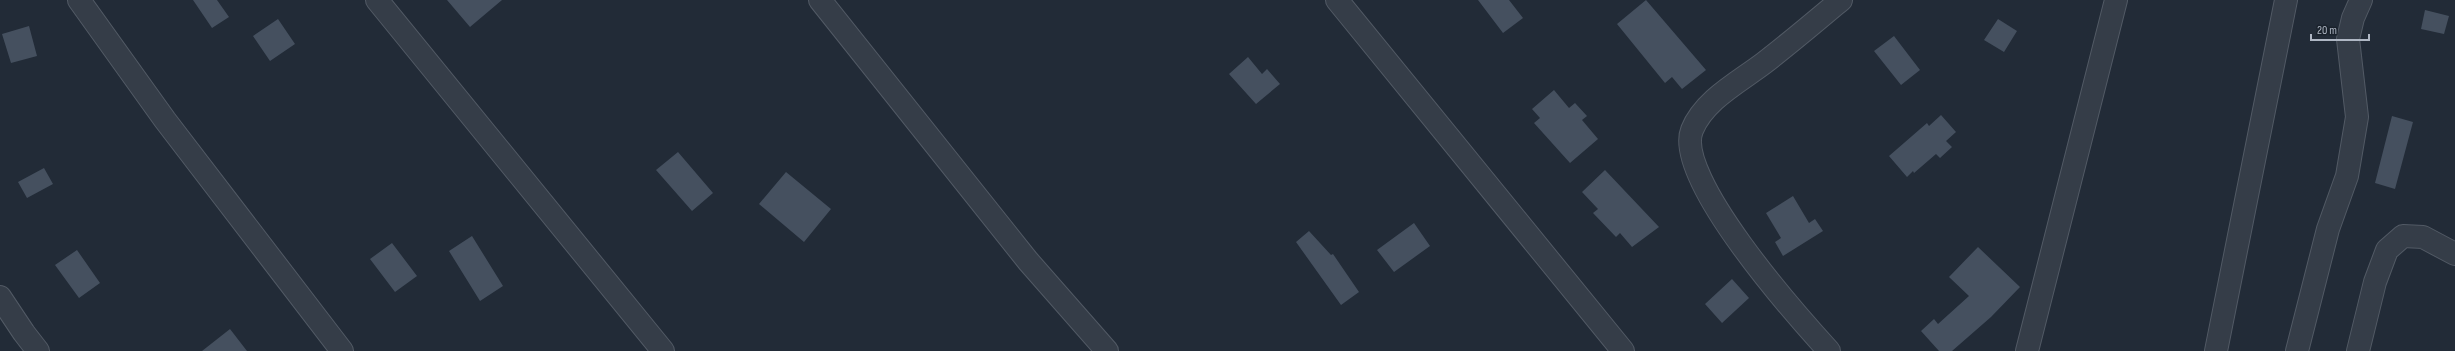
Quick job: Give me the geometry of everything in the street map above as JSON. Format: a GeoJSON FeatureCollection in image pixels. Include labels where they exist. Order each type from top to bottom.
{"type":"FeatureCollection","features":[{"type":"Feature","properties":{"kind":"street"},"geometry":{"type":"LineString","coordinates":[[79,0],[165,120],[342,351]]}},
{"type":"Feature","properties":{"kind":"street"},"geometry":{"type":"LineString","coordinates":[[377,0],[663,351]]}},
{"type":"Feature","properties":{"kind":"street"},"geometry":{"type":"LineString","coordinates":[[820,0],[1028,262],[1107,351]]}},
{"type":"Feature","properties":{"kind":"street"},"geometry":{"type":"LineString","coordinates":[[1337,0],[1623,351]]}},
{"type":"Feature","properties":{"kind":"street"},"geometry":{"type":"LineString","coordinates":[[1830,351],[1763,275],[1711,198],[1692,160],[1692,131],[1707,108],[1731,86],[1763,63],[1841,0]]}},
{"type":"Feature","properties":{"kind":"street"},"geometry":{"type":"LineString","coordinates":[[2027,351],[2116,0]]}},
{"type":"Feature","properties":{"kind":"street"},"geometry":{"type":"LineString","coordinates":[[2216,351],[2286,0]]}},
{"type":"Feature","properties":{"kind":"street"},"geometry":{"type":"LineString","coordinates":[[2297,351],[2328,229],[2347,176],[2357,117],[2348,39],[2352,18],[2361,0]]}},
{"type":"Feature","properties":{"kind":"street"},"geometry":{"type":"LineString","coordinates":[[2358,351],[2374,282],[2387,250],[2402,236],[2423,237],[2455,254]]}},
{"type":"Feature","properties":{"kind":"street"},"geometry":{"type":"LineString","coordinates":[[0,297],[24,334],[38,351]]}},
{"type":"Feature","properties":{"kind":"building"},"geometry":{"type":"Polygon","coordinates":[[[193,0],[217,0],[229,17],[212,28],[193,0]]]}},
{"type":"Feature","properties":{"kind":"building"},"geometry":{"type":"Polygon","coordinates":[[[447,0],[502,0],[470,27],[447,0]]]}},
{"type":"Feature","properties":{"kind":"building"},"geometry":{"type":"Polygon","coordinates":[[[1478,0],[1509,0],[1523,18],[1503,33],[1478,0]]]}},
{"type":"Feature","properties":{"kind":"building"},"geometry":{"type":"Polygon","coordinates":[[[1646,0],[1706,70],[1682,89],[1672,77],[1665,83],[1617,24],[1646,0]]]}},
{"type":"Feature","properties":{"kind":"building"},"geometry":{"type":"Polygon","coordinates":[[[2425,10],[2449,16],[2444,34],[2421,29],[2425,10]]]}},
{"type":"Feature","properties":{"kind":"building"},"geometry":{"type":"Polygon","coordinates":[[[278,19],[295,44],[270,61],[253,36],[278,19]]]}},
{"type":"Feature","properties":{"kind":"building"},"geometry":{"type":"Polygon","coordinates":[[[1998,19],[2017,31],[2004,52],[1984,40],[1998,19]]]}},
{"type":"Feature","properties":{"kind":"building"},"geometry":{"type":"Polygon","coordinates":[[[29,26],[37,56],[11,63],[2,34],[29,26]]]}},
{"type":"Feature","properties":{"kind":"building"},"geometry":{"type":"Polygon","coordinates":[[[1894,36],[1920,70],[1901,85],[1874,51],[1894,36]]]}},
{"type":"Feature","properties":{"kind":"building"},"geometry":{"type":"Polygon","coordinates":[[[1248,57],[1262,74],[1267,69],[1280,84],[1256,104],[1229,74],[1248,57]]]}},
{"type":"Feature","properties":{"kind":"building"},"geometry":{"type":"Polygon","coordinates":[[[1554,90],[1569,108],[1575,103],[1587,116],[1582,120],[1598,139],[1570,163],[1534,123],[1540,118],[1532,109],[1554,90]]]}},
{"type":"Feature","properties":{"kind":"building"},"geometry":{"type":"Polygon","coordinates":[[[1941,115],[1956,132],[1946,141],[1952,147],[1940,158],[1936,154],[1914,173],[1913,171],[1907,177],[1889,156],[1927,123],[1929,126],[1941,115]]]}},
{"type":"Feature","properties":{"kind":"building"},"geometry":{"type":"Polygon","coordinates":[[[2392,116],[2413,122],[2395,189],[2375,183],[2392,116]]]}},
{"type":"Feature","properties":{"kind":"building"},"geometry":{"type":"Polygon","coordinates":[[[678,152],[713,193],[692,211],[656,170],[678,152]]]}},
{"type":"Feature","properties":{"kind":"building"},"geometry":{"type":"Polygon","coordinates":[[[44,168],[53,184],[27,198],[18,182],[44,168]]]}},
{"type":"Feature","properties":{"kind":"building"},"geometry":{"type":"Polygon","coordinates":[[[1605,170],[1659,227],[1632,247],[1620,233],[1616,237],[1593,213],[1598,209],[1582,192],[1605,170]]]}},
{"type":"Feature","properties":{"kind":"building"},"geometry":{"type":"Polygon","coordinates":[[[786,172],[831,209],[804,242],[759,204],[786,172]]]}},
{"type":"Feature","properties":{"kind":"building"},"geometry":{"type":"Polygon","coordinates":[[[1793,196],[1809,223],[1815,219],[1823,231],[1783,256],[1775,242],[1781,238],[1766,213],[1793,196]]]}},
{"type":"Feature","properties":{"kind":"building"},"geometry":{"type":"Polygon","coordinates":[[[1414,223],[1430,246],[1394,272],[1377,250],[1414,223]]]}},
{"type":"Feature","properties":{"kind":"building"},"geometry":{"type":"Polygon","coordinates":[[[1309,231],[1331,255],[1333,254],[1359,292],[1341,305],[1296,242],[1309,231]]]}},
{"type":"Feature","properties":{"kind":"building"},"geometry":{"type":"Polygon","coordinates":[[[472,236],[503,286],[480,301],[449,251],[472,236]]]}},
{"type":"Feature","properties":{"kind":"building"},"geometry":{"type":"Polygon","coordinates":[[[392,243],[417,276],[395,292],[370,259],[392,243]]]}},
{"type":"Feature","properties":{"kind":"building"},"geometry":{"type":"Polygon","coordinates":[[[1978,247],[2020,287],[1991,317],[1952,351],[1939,351],[1921,331],[1934,319],[1938,324],[1969,296],[1949,277],[1978,247]]]}},
{"type":"Feature","properties":{"kind":"building"},"geometry":{"type":"Polygon","coordinates":[[[77,250],[100,283],[79,298],[55,265],[77,250]]]}},
{"type":"Feature","properties":{"kind":"building"},"geometry":{"type":"Polygon","coordinates":[[[1732,279],[1749,298],[1722,323],[1705,304],[1732,279]]]}},
{"type":"Feature","properties":{"kind":"building"},"geometry":{"type":"Polygon","coordinates":[[[230,329],[247,351],[202,351],[230,329]]]}}]}
